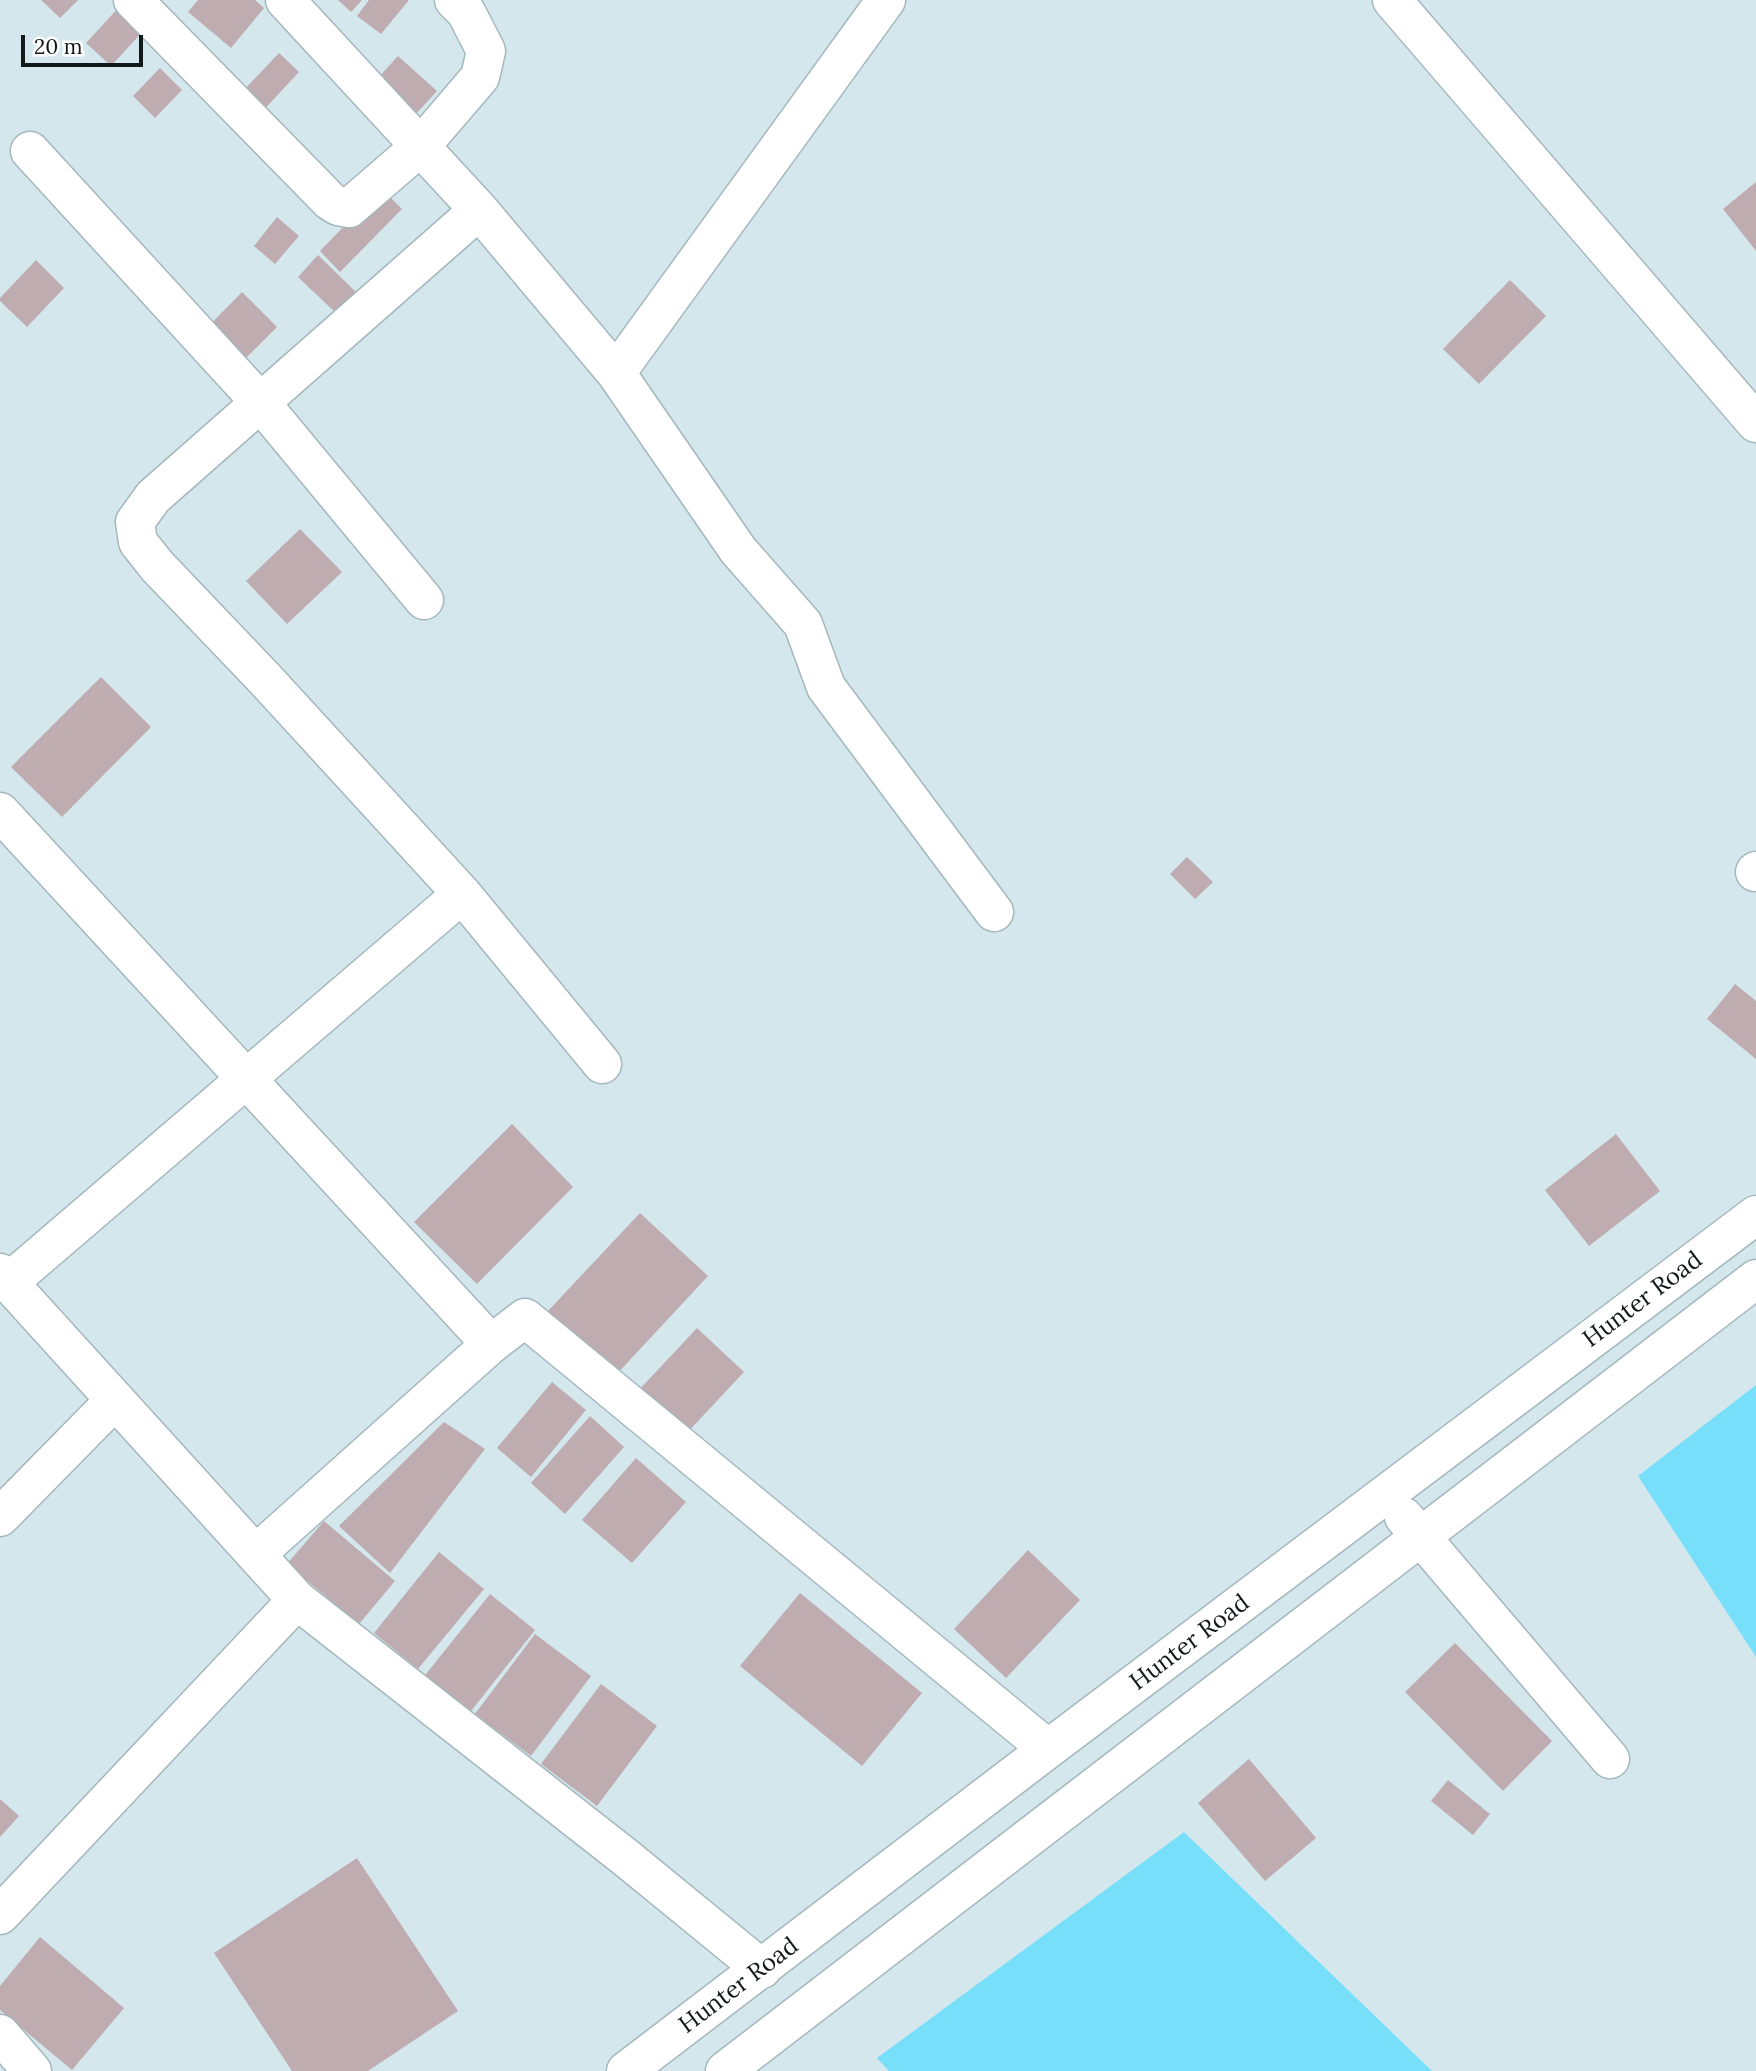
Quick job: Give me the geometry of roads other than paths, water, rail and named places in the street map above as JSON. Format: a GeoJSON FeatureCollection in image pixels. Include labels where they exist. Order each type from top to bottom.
{"type":"FeatureCollection","features":[{"type":"Feature","properties":{"kind":"street"},"geometry":{"type":"LineString","coordinates":[[133,0],[330,201],[349,208],[421,146],[480,77],[486,51],[466,12],[454,0]]}},
{"type":"Feature","properties":{"kind":"street"},"geometry":{"type":"LineString","coordinates":[[285,0],[479,210],[616,373],[738,550],[803,624],[826,687],[994,912]]}},
{"type":"Feature","properties":{"kind":"street"},"geometry":{"type":"LineString","coordinates":[[616,373],[886,0]]}},
{"type":"Feature","properties":{"kind":"street"},"geometry":{"type":"LineString","coordinates":[[1392,0],[1756,424]]}},
{"type":"Feature","properties":{"kind":"street"},"geometry":{"type":"LineString","coordinates":[[30,150],[260,402],[424,600]]}},
{"type":"Feature","properties":{"kind":"street"},"geometry":{"type":"LineString","coordinates":[[479,210],[153,497],[135,522],[138,542],[157,566],[462,894],[601,1064]]}},
{"type":"Feature","properties":{"kind":"street"},"geometry":{"type":"LineString","coordinates":[[0,812],[491,1344]]}},
{"type":"Feature","properties":{"kind":"street"},"geometry":{"type":"LineString","coordinates":[[462,894],[247,1079],[4,1278],[297,1600],[625,1857],[762,1969]]}},
{"type":"Feature","properties":{"kind":"street","name":"Hunter Road"},"geometry":{"type":"LineString","coordinates":[[626,2071],[1385,1494],[1756,1216]]}},
{"type":"Feature","properties":{"kind":"street","name":"Hunter Road"},"geometry":{"type":"LineString","coordinates":[[737,2067],[1420,1536],[1756,1279]]}},
{"type":"Feature","properties":{"kind":"street"},"geometry":{"type":"LineString","coordinates":[[256,1554],[491,1344],[525,1318],[1048,1749]]}},
{"type":"Feature","properties":{"kind":"street"},"geometry":{"type":"LineString","coordinates":[[0,1517],[115,1400]]}},
{"type":"Feature","properties":{"kind":"street"},"geometry":{"type":"LineString","coordinates":[[1385,1494],[1610,1759]]}},
{"type":"Feature","properties":{"kind":"street"},"geometry":{"type":"LineString","coordinates":[[0,1915],[297,1600]]}},
{"type":"Feature","properties":{"kind":"street"},"geometry":{"type":"LineString","coordinates":[[0,2034],[32,2071]]}}]}
